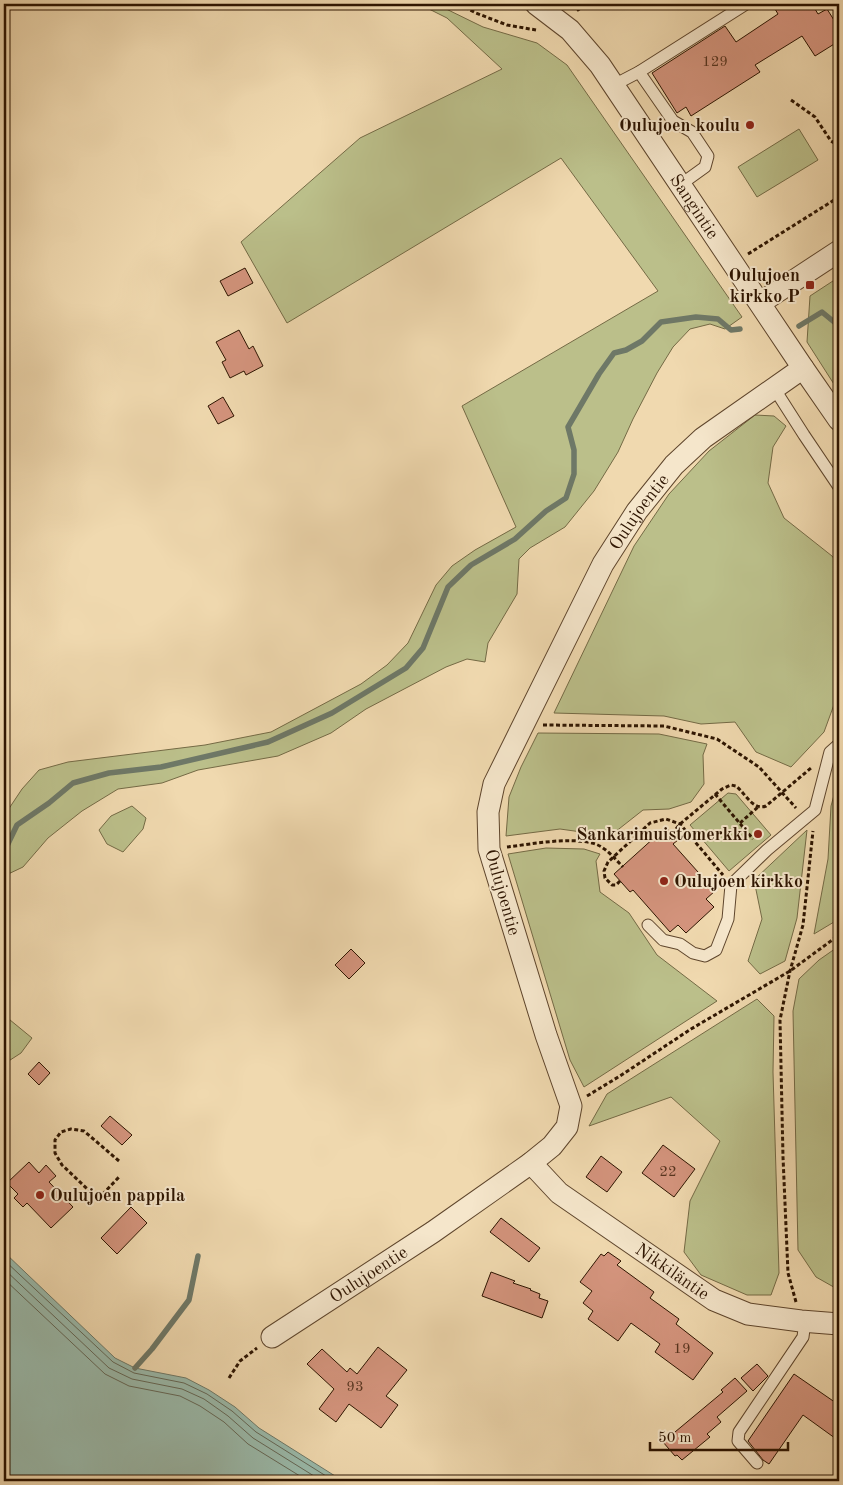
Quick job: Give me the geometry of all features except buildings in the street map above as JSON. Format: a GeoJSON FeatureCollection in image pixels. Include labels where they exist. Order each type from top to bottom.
{"type":"FeatureCollection","features":[{"type":"Feature","properties":{"kind":"street","name":"Sangintie"},"geometry":{"type":"LineString","coordinates":[[536,4],[570,30],[600,65],[839,420]]}},
{"type":"Feature","properties":{"kind":"street"},"geometry":{"type":"LineString","coordinates":[[760,303],[839,252]]}},
{"type":"Feature","properties":{"kind":"street","name":"Oulujoentie"},"geometry":{"type":"LineString","coordinates":[[272,1338],[434,1232],[531,1163],[552,1146],[567,1126],[571,1106],[546,1035],[489,849],[488,812],[494,784],[602,564],[637,511],[674,464],[703,438],[803,368]]}},
{"type":"Feature","properties":{"kind":"street","name":"Nikkiläntie"},"geometry":{"type":"LineString","coordinates":[[531,1163],[559,1193],[714,1300],[748,1314],[839,1324]]}},
{"type":"Feature","properties":{"kind":"lane"},"geometry":{"type":"LineString","coordinates":[[614,85],[639,72],[746,4]]}},
{"type":"Feature","properties":{"kind":"lane"},"geometry":{"type":"LineString","coordinates":[[639,72],[673,121],[692,132],[708,156],[705,167],[680,185]]}},
{"type":"Feature","properties":{"kind":"lane"},"geometry":{"type":"LineString","coordinates":[[774,388],[839,487]]}},
{"type":"Feature","properties":{"kind":"lane"},"geometry":{"type":"LineString","coordinates":[[648,925],[663,940],[680,944],[693,953],[705,956],[716,950],[728,919],[731,885],[767,850],[815,810],[830,752],[839,744]]}},
{"type":"Feature","properties":{"kind":"lane"},"geometry":{"type":"LineString","coordinates":[[757,1463],[738,1441],[740,1432],[802,1337],[804,1329],[801,1321]]}},
{"type":"Feature","properties":{"kind":"path"},"geometry":{"type":"LineString","coordinates":[[459,4],[507,25],[544,33]]}},
{"type":"Feature","properties":{"kind":"path"},"geometry":{"type":"LineString","coordinates":[[791,100],[815,116],[831,141],[839,146]]}},
{"type":"Feature","properties":{"kind":"path"},"geometry":{"type":"LineString","coordinates":[[744,257],[839,197]]}},
{"type":"Feature","properties":{"kind":"path"},"geometry":{"type":"LineString","coordinates":[[523,724],[664,726],[716,739],[759,767],[805,819]]}},
{"type":"Feature","properties":{"kind":"path"},"geometry":{"type":"LineString","coordinates":[[672,834],[680,824],[726,786],[736,786],[758,807],[766,806],[830,752]]}},
{"type":"Feature","properties":{"kind":"path"},"geometry":{"type":"LineString","coordinates":[[715,794],[753,839]]}},
{"type":"Feature","properties":{"kind":"path"},"geometry":{"type":"LineString","coordinates":[[740,824],[758,807]]}},
{"type":"Feature","properties":{"kind":"path"},"geometry":{"type":"LineString","coordinates":[[801,1321],[788,1273],[780,1020],[790,971],[803,925],[815,810]]}},
{"type":"Feature","properties":{"kind":"path"},"geometry":{"type":"LineString","coordinates":[[620,881],[616,885],[612,885],[606,878],[604,871],[608,862],[650,823],[666,819],[680,824],[731,885]]}},
{"type":"Feature","properties":{"kind":"path"},"geometry":{"type":"LineString","coordinates":[[512,846],[560,840],[593,843],[613,856],[623,867]]}},
{"type":"Feature","properties":{"kind":"path"},"geometry":{"type":"LineString","coordinates":[[571,1106],[691,1029],[790,971],[839,935]]}},
{"type":"Feature","properties":{"kind":"path"},"geometry":{"type":"LineString","coordinates":[[119,1161],[84,1131],[71,1129],[61,1132],[55,1140],[55,1153],[62,1165],[98,1199],[120,1176]]}},
{"type":"Feature","properties":{"kind":"path"},"geometry":{"type":"LineString","coordinates":[[229,1378],[240,1361],[272,1338]]}},
{"type":"Feature","properties":{"kind":"green space"},"geometry":{"type":"Polygon","coordinates":[[[419,4],[436,4],[483,27],[537,43],[567,65],[742,317],[725,329],[710,324],[690,329],[673,347],[657,373],[618,452],[594,491],[565,527],[530,548],[519,559],[517,594],[488,643],[485,662],[467,659],[446,667],[366,709],[331,733],[278,756],[198,770],[162,783],[118,789],[82,811],[48,838],[23,867],[4,876],[4,816],[22,789],[39,770],[68,762],[205,745],[271,732],[361,684],[387,665],[408,643],[436,585],[452,566],[475,550],[516,527],[462,406],[658,291],[561,158],[287,323],[241,242],[360,138],[502,69],[447,18],[419,4]]]}},
{"type":"Feature","properties":{"kind":"green space"},"geometry":{"type":"Polygon","coordinates":[[[799,129],[818,160],[757,197],[738,167],[799,129]]]}},
{"type":"Feature","properties":{"kind":"green space"},"geometry":{"type":"Polygon","coordinates":[[[839,277],[839,392],[807,342],[810,296],[839,277]]]}},
{"type":"Feature","properties":{"kind":"green space"},"geometry":{"type":"Polygon","coordinates":[[[755,415],[774,416],[786,426],[773,447],[768,483],[784,518],[832,556],[839,565],[839,691],[824,732],[791,767],[756,752],[735,722],[701,724],[664,716],[554,713],[634,546],[669,494],[709,451],[755,415]]]}},
{"type":"Feature","properties":{"kind":"green space"},"geometry":{"type":"Polygon","coordinates":[[[538,733],[659,734],[707,744],[703,755],[704,784],[691,802],[669,809],[643,810],[610,836],[560,829],[506,836],[509,797],[538,733]]]}},
{"type":"Feature","properties":{"kind":"green space"},"geometry":{"type":"Polygon","coordinates":[[[839,777],[839,919],[814,934],[828,859],[831,806],[839,777]]]}},
{"type":"Feature","properties":{"kind":"green space"},"geometry":{"type":"Polygon","coordinates":[[[728,793],[736,794],[771,835],[729,871],[690,825],[728,793]]]}},
{"type":"Feature","properties":{"kind":"green space"},"geometry":{"type":"Polygon","coordinates":[[[132,806],[146,818],[143,829],[123,852],[107,844],[99,830],[111,816],[132,806]]]}},
{"type":"Feature","properties":{"kind":"green space"},"geometry":{"type":"Polygon","coordinates":[[[807,830],[797,918],[785,961],[760,974],[748,961],[762,919],[754,880],[807,830]]]}},
{"type":"Feature","properties":{"kind":"green space"},"geometry":{"type":"Polygon","coordinates":[[[546,848],[584,849],[600,854],[596,861],[600,892],[629,913],[657,955],[717,1001],[584,1087],[570,1060],[508,854],[546,848]]]}},
{"type":"Feature","properties":{"kind":"green space"},"geometry":{"type":"Polygon","coordinates":[[[839,946],[839,1290],[816,1277],[798,1250],[793,1011],[799,979],[819,960],[839,946]]]}},
{"type":"Feature","properties":{"kind":"green space"},"geometry":{"type":"Polygon","coordinates":[[[757,999],[774,1016],[773,1072],[779,1273],[771,1295],[747,1295],[701,1275],[684,1252],[690,1201],[720,1141],[671,1097],[589,1126],[607,1094],[757,999]]]}},
{"type":"Feature","properties":{"kind":"green space"},"geometry":{"type":"Polygon","coordinates":[[[4,1015],[32,1038],[21,1053],[4,1064],[4,1015]]]}},
{"type":"Feature","properties":{"kind":"water"},"geometry":{"type":"Polygon","coordinates":[[[4,1252],[115,1358],[135,1368],[186,1378],[209,1390],[235,1407],[259,1428],[343,1481],[4,1481],[4,1252]]]}},
{"type":"Feature","properties":{"kind":"waterway"},"geometry":{"type":"LineString","coordinates":[[799,326],[822,312],[839,326]]}},
{"type":"Feature","properties":{"kind":"waterway"},"geometry":{"type":"LineString","coordinates":[[4,852],[17,825],[49,803],[73,783],[109,773],[161,767],[268,742],[332,713],[406,668],[423,648],[448,587],[471,565],[515,539],[546,511],[566,498],[574,474],[574,450],[568,427],[599,374],[614,353],[626,350],[642,341],[661,322],[696,317],[718,319],[731,330],[740,329]]}},
{"type":"Feature","properties":{"kind":"waterway"},"geometry":{"type":"LineString","coordinates":[[135,1368],[189,1300],[198,1256]]}},
{"type":"Feature","properties":{"kind":"place","name":"Oulujoen koulu"},"geometry":{"type":"Point","coordinates":[750,125]}},
{"type":"Feature","properties":{"kind":"place","name":"Oulujoen kirkko P"},"geometry":{"type":"Point","coordinates":[810,285]}},
{"type":"Feature","properties":{"kind":"place","name":"Sankarimuistomerkki"},"geometry":{"type":"Point","coordinates":[758,834]}},
{"type":"Feature","properties":{"kind":"place","name":"Oulujoen kirkko"},"geometry":{"type":"Point","coordinates":[664,881]}},
{"type":"Feature","properties":{"kind":"place","name":"Oulujoen pappila"},"geometry":{"type":"Point","coordinates":[40,1195]}}]}
